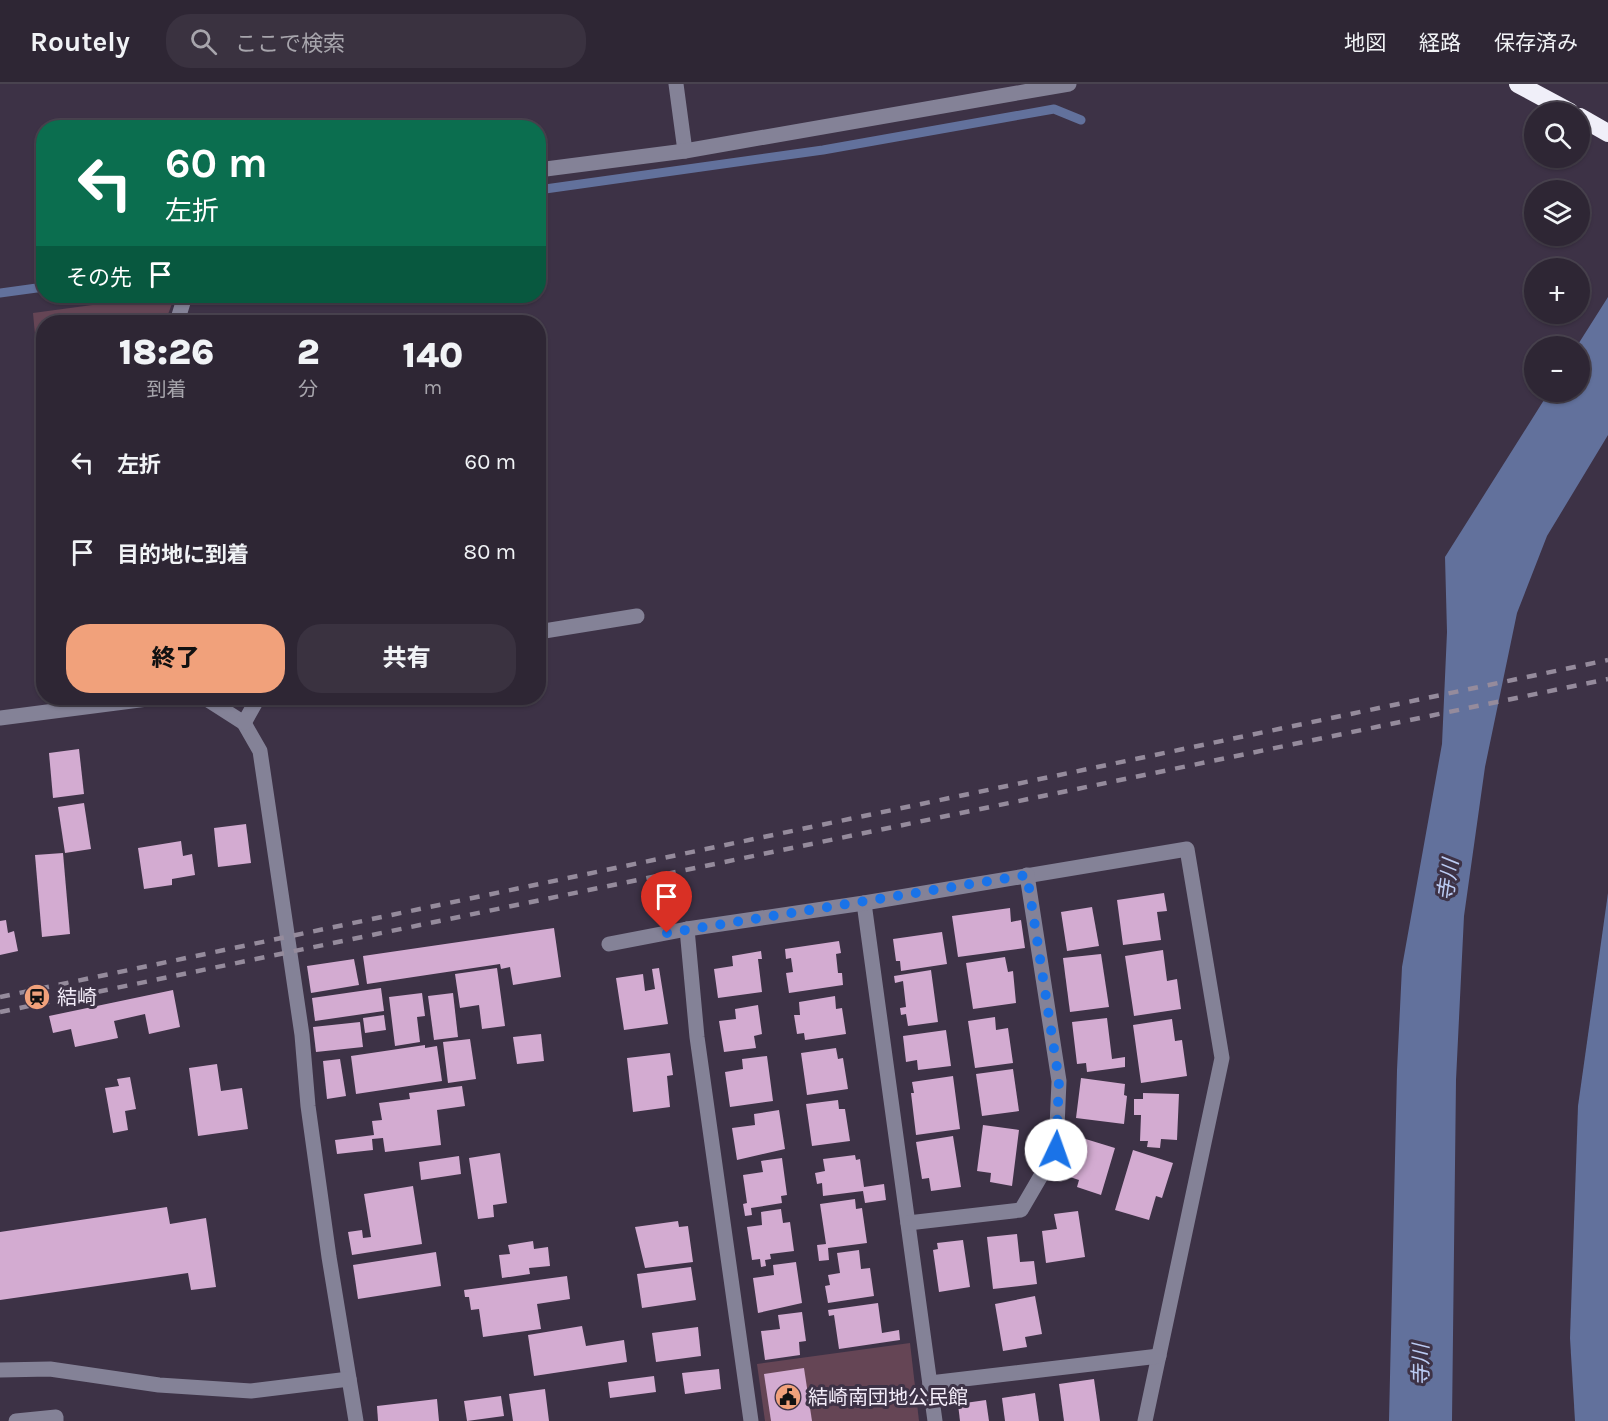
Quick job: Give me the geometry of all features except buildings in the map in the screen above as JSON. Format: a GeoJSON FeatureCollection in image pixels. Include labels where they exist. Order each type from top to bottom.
{"type":"FeatureCollection","features":[{"type":"Feature","properties":{"kind":"highway"},"geometry":{"type":"LineString","coordinates":[[1518,84],[1551,102]]}},
{"type":"Feature","properties":{"kind":"highway"},"geometry":{"type":"LineString","coordinates":[[1590,123],[1608,133]]}},
{"type":"Feature","properties":{"kind":"street"},"geometry":{"type":"LineString","coordinates":[[676,84],[685,151]]}},
{"type":"Feature","properties":{"kind":"street"},"geometry":{"type":"LineString","coordinates":[[546,170],[685,151],[1069,84]]}},
{"type":"Feature","properties":{"kind":"street"},"geometry":{"type":"LineString","coordinates":[[546,631],[637,616]]}},
{"type":"Feature","properties":{"kind":"street"},"geometry":{"type":"LineString","coordinates":[[0,718],[101,705]]}},
{"type":"Feature","properties":{"kind":"street"},"geometry":{"type":"LineString","coordinates":[[216,705],[244,723],[260,751],[302,1035],[308,1106],[356,1421]]}},
{"type":"Feature","properties":{"kind":"street"},"geometry":{"type":"LineString","coordinates":[[244,723],[254,705]]}},
{"type":"Feature","properties":{"kind":"street"},"geometry":{"type":"LineString","coordinates":[[609,944],[687,929],[864,903],[1187,849],[1222,1058],[1145,1421]]}},
{"type":"Feature","properties":{"kind":"street"},"geometry":{"type":"LineString","coordinates":[[908,1223],[1021,1210],[1056,1150],[1059,1081],[1027,875]]}},
{"type":"Feature","properties":{"kind":"street"},"geometry":{"type":"LineString","coordinates":[[864,903],[934,1421]]}},
{"type":"Feature","properties":{"kind":"street"},"geometry":{"type":"LineString","coordinates":[[687,929],[697,1037],[751,1421]]}},
{"type":"Feature","properties":{"kind":"street"},"geometry":{"type":"LineString","coordinates":[[930,1383],[1159,1356]]}},
{"type":"Feature","properties":{"kind":"street"},"geometry":{"type":"LineString","coordinates":[[0,1370],[50,1369],[159,1385],[251,1391],[349,1379]]}},
{"type":"Feature","properties":{"kind":"street"},"geometry":{"type":"LineString","coordinates":[[16,1421],[56,1417],[56,1421]]}},
{"type":"Feature","properties":{"kind":"shaded area"},"geometry":{"type":"Polygon","coordinates":[[[107,303],[172,303],[168,315],[36,315],[36,346],[33,313],[107,303]]]}},
{"type":"Feature","properties":{"kind":"shaded area"},"geometry":{"type":"Polygon","coordinates":[[[910,1343],[919,1421],[765,1421],[757,1364],[910,1343]]]}},
{"type":"Feature","properties":{"kind":"water","name":"寺川"},"geometry":{"type":"Polygon","coordinates":[[[1608,297],[1608,435],[1547,536],[1517,613],[1485,767],[1464,916],[1456,1080],[1452,1421],[1389,1421],[1397,1070],[1402,967],[1442,744],[1447,632],[1445,557],[1543,402],[1590,402],[1590,336],[1583,336],[1608,297]]]}},
{"type":"Feature","properties":{"kind":"water"},"geometry":{"type":"Polygon","coordinates":[[[1608,893],[1608,1421],[1575,1421],[1570,1338],[1578,1106],[1608,893]]]}},
{"type":"Feature","properties":{"kind":"waterway"},"geometry":{"type":"LineString","coordinates":[[546,189],[823,150],[1054,109],[1081,120]]}},
{"type":"Feature","properties":{"kind":"waterway"},"geometry":{"type":"LineString","coordinates":[[0,293],[36,288]]}},
{"type":"Feature","properties":{"kind":"railway"},"geometry":{"type":"LineString","coordinates":[[0,997],[1608,660]]}},
{"type":"Feature","properties":{"kind":"railway"},"geometry":{"type":"LineString","coordinates":[[0,1012],[1608,679]]}},
{"type":"Feature","properties":{"kind":"place","name":"結崎"},"geometry":{"type":"Point","coordinates":[37,997]}},
{"type":"Feature","properties":{"kind":"place","name":"結崎南団地公民館"},"geometry":{"type":"Point","coordinates":[788,1397]}},
{"type":"Feature","properties":{"kind":"route"},"geometry":{"type":"LineString","coordinates":[[667,933],[1027,875],[1059,1081],[1056,1150]]}}]}
